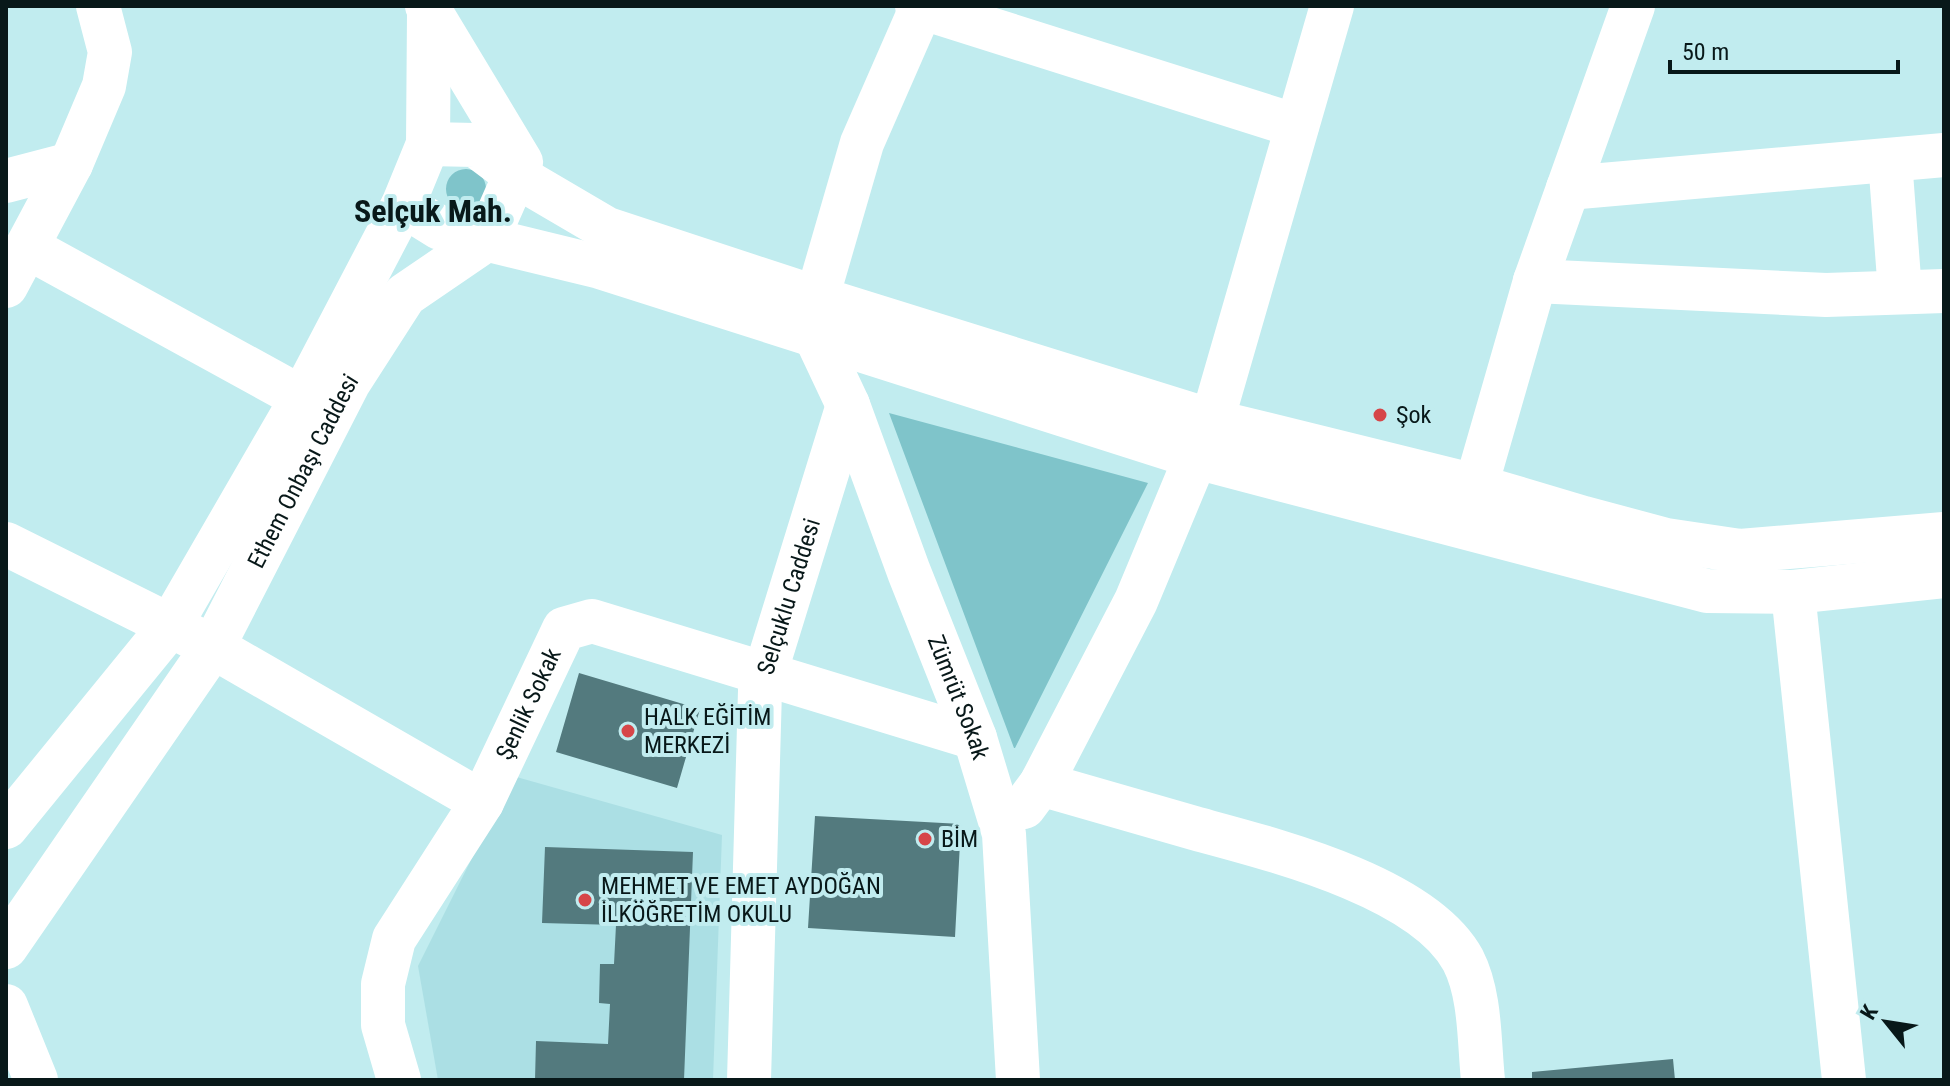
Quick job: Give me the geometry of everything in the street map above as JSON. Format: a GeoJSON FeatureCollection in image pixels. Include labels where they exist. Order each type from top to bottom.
{"type":"FeatureCollection","features":[{"type":"Feature","properties":{"kind":"street"},"geometry":{"type":"LineString","coordinates":[[6,286],[71,164],[104,86],[110,52],[98,6]]}},
{"type":"Feature","properties":{"kind":"street"},"geometry":{"type":"LineString","coordinates":[[1004,834],[1041,784],[1136,601],[1204,439],[1332,6]]}},
{"type":"Feature","properties":{"kind":"street"},"geometry":{"type":"LineString","coordinates":[[1459,528],[1476,486],[1535,281],[1633,6]]}},
{"type":"Feature","properties":{"kind":"street"},"geometry":{"type":"LineString","coordinates":[[816,317],[862,143],[920,7],[1297,126]]}},
{"type":"Feature","properties":{"kind":"street","name":"Ethem Onbaşı Caddesi"},"geometry":{"type":"LineString","coordinates":[[6,827],[170,626],[302,398],[403,205],[428,144],[428,9]]}},
{"type":"Feature","properties":{"kind":"street","name":"Ethem Onbaşı Caddesi"},"geometry":{"type":"LineString","coordinates":[[428,9],[521,162],[515,175]]}},
{"type":"Feature","properties":{"kind":"street"},"geometry":{"type":"LineString","coordinates":[[428,144],[475,145],[515,175],[607,229],[816,317]]}},
{"type":"Feature","properties":{"kind":"street"},"geometry":{"type":"LineString","coordinates":[[1568,188],[1944,155]]}},
{"type":"Feature","properties":{"kind":"street"},"geometry":{"type":"LineString","coordinates":[[1890,160],[1900,292]]}},
{"type":"Feature","properties":{"kind":"street"},"geometry":{"type":"LineString","coordinates":[[6,181],[71,164]]}},
{"type":"Feature","properties":{"kind":"street"},"geometry":{"type":"LineString","coordinates":[[487,239],[515,175]]}},
{"type":"Feature","properties":{"kind":"street"},"geometry":{"type":"LineString","coordinates":[[403,205],[440,228],[816,317],[1204,439],[1459,528],[1707,591],[1793,592],[1944,576]]}},
{"type":"Feature","properties":{"kind":"street","name":"Ethem Onbaşı Caddesi"},"geometry":{"type":"LineString","coordinates":[[6,947],[213,647],[349,382],[405,295],[487,239]]}},
{"type":"Feature","properties":{"kind":"street"},"geometry":{"type":"LineString","coordinates":[[27,247],[302,398]]}},
{"type":"Feature","properties":{"kind":"street"},"geometry":{"type":"LineString","coordinates":[[1535,281],[1826,295],[1944,291]]}},
{"type":"Feature","properties":{"kind":"street","name":"Zümrüt Sokak"},"geometry":{"type":"LineString","coordinates":[[816,317],[909,572],[975,738],[1004,834],[1018,1080]]}},
{"type":"Feature","properties":{"kind":"street","name":"Selçuklu Caddesi"},"geometry":{"type":"LineString","coordinates":[[749,1080],[760,690],[848,405]]}},
{"type":"Feature","properties":{"kind":"street"},"geometry":{"type":"LineString","coordinates":[[1204,439],[1476,486],[1666,540],[1740,551],[1944,534]]}},
{"type":"Feature","properties":{"kind":"street"},"geometry":{"type":"LineString","coordinates":[[6,544],[213,647],[482,802]]}},
{"type":"Feature","properties":{"kind":"street"},"geometry":{"type":"LineString","coordinates":[[1793,592],[1844,1080]]}},
{"type":"Feature","properties":{"kind":"street","name":"Şenlik Sokak"},"geometry":{"type":"LineString","coordinates":[[399,1080],[383,1025],[383,984],[394,939],[482,802],[564,629],[592,621],[975,738]]}},
{"type":"Feature","properties":{"kind":"street"},"geometry":{"type":"LineString","coordinates":[[1041,784],[1305,859],[1399,900],[1450,941],[1464,962],[1474,992],[1483,1080]]}},
{"type":"Feature","properties":{"kind":"street"},"geometry":{"type":"LineString","coordinates":[[6,1006],[36,1080]]}},
{"type":"Feature","properties":{"kind":"shaded area"},"geometry":{"type":"Polygon","coordinates":[[[466,169],[480,175],[486,189],[480,203],[466,209],[452,203],[446,189],[452,175],[466,169]]]}},
{"type":"Feature","properties":{"kind":"shaded area"},"geometry":{"type":"Polygon","coordinates":[[[889,413],[1148,483],[1015,748],[1014,748],[889,413]]]}},
{"type":"Feature","properties":{"kind":"shaded area","name":"MEHMET VE EMET AYDOĞAN İLKÖĞRETİM OKULU"},"geometry":{"type":"Polygon","coordinates":[[[513,776],[722,835],[713,1080],[438,1080],[418,966],[513,776]]]}},
{"type":"Feature","properties":{"kind":"building","name":"HALK EĞİTİM MERKEZİ"},"geometry":{"type":"Polygon","coordinates":[[[579,673],[700,709],[677,788],[556,752],[579,673]]]}},
{"type":"Feature","properties":{"kind":"building"},"geometry":{"type":"Polygon","coordinates":[[[815,816],[961,824],[955,937],[808,928],[815,816]]]}},
{"type":"Feature","properties":{"kind":"building"},"geometry":{"type":"Polygon","coordinates":[[[545,847],[693,852],[684,1080],[535,1080],[536,1041],[608,1044],[610,1004],[599,1003],[600,964],[614,964],[616,925],[542,923],[545,847]]]}},
{"type":"Feature","properties":{"kind":"building"},"geometry":{"type":"Polygon","coordinates":[[[1673,1059],[1675,1080],[1532,1080],[1532,1072],[1673,1059]]]}},
{"type":"Feature","properties":{"kind":"place","name":"Şok"},"geometry":{"type":"Point","coordinates":[1380,415]}},
{"type":"Feature","properties":{"kind":"place","name":"HALK EĞİTİM MERKEZİ"},"geometry":{"type":"Point","coordinates":[628,731]}},
{"type":"Feature","properties":{"kind":"place","name":"BİM"},"geometry":{"type":"Point","coordinates":[925,839]}},
{"type":"Feature","properties":{"kind":"place","name":"MEHMET VE EMET AYDOĞAN İLKÖĞRETİM OKULU"},"geometry":{"type":"Point","coordinates":[585,900]}},
{"type":"Feature","properties":{"kind":"district","name":"Selçuk Mah."},"geometry":{"type":"Point","coordinates":[433,211]}}]}
